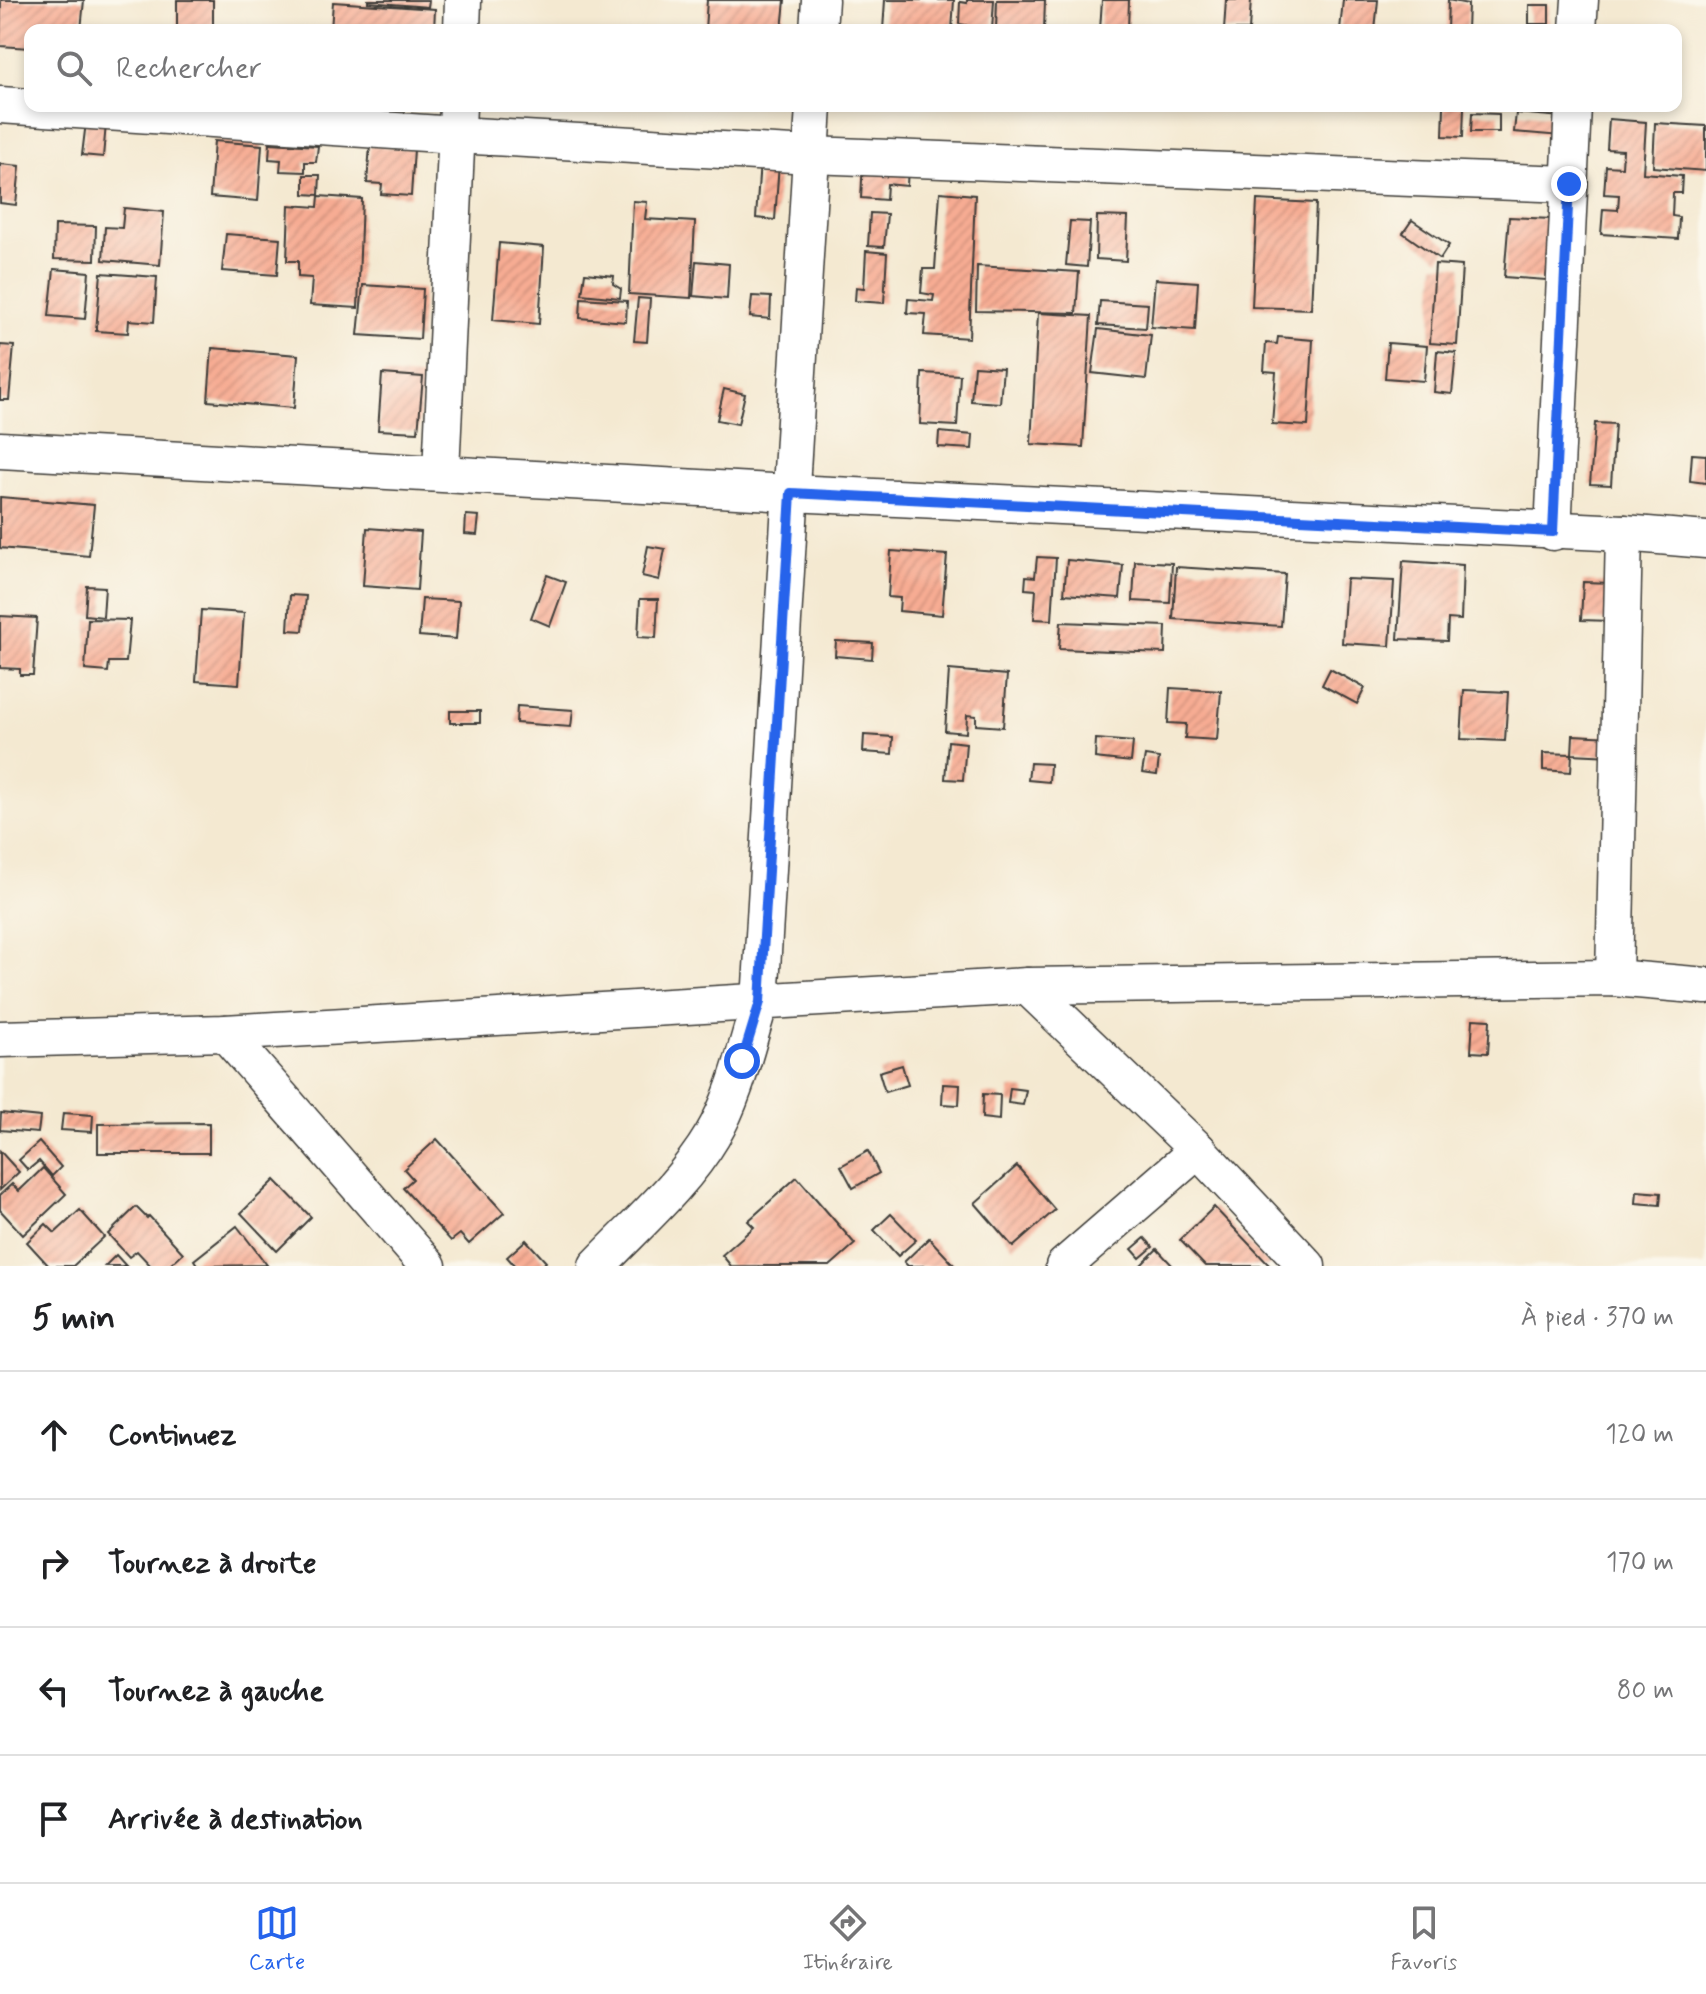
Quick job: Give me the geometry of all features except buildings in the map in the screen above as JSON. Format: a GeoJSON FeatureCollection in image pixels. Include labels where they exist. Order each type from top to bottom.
{"type":"FeatureCollection","features":[{"type":"Feature","properties":{"kind":"street"},"geometry":{"type":"LineString","coordinates":[[462,24],[463,0]]}},
{"type":"Feature","properties":{"kind":"street"},"geometry":{"type":"LineString","coordinates":[[818,24],[820,0]]}},
{"type":"Feature","properties":{"kind":"street"},"geometry":{"type":"LineString","coordinates":[[1578,24],[1580,0]]}},
{"type":"Feature","properties":{"kind":"street"},"geometry":{"type":"LineString","coordinates":[[0,105],[24,106]]}},
{"type":"Feature","properties":{"kind":"street"},"geometry":{"type":"LineString","coordinates":[[200,112],[457,121],[811,155],[1569,184]]}},
{"type":"Feature","properties":{"kind":"street"},"geometry":{"type":"LineString","coordinates":[[597,1266],[688,1171],[713,1135],[729,1099],[760,1002],[814,112]]}},
{"type":"Feature","properties":{"kind":"street"},"geometry":{"type":"LineString","coordinates":[[1553,532],[1573,112]]}},
{"type":"Feature","properties":{"kind":"street"},"geometry":{"type":"LineString","coordinates":[[441,472],[457,121]]}},
{"type":"Feature","properties":{"kind":"street"},"geometry":{"type":"LineString","coordinates":[[0,450],[1553,532],[1624,533],[1706,540]]}},
{"type":"Feature","properties":{"kind":"street"},"geometry":{"type":"LineString","coordinates":[[1614,978],[1624,533]]}},
{"type":"Feature","properties":{"kind":"street"},"geometry":{"type":"LineString","coordinates":[[0,1039],[225,1033],[1027,986],[1614,978],[1706,986]]}},
{"type":"Feature","properties":{"kind":"street"},"geometry":{"type":"LineString","coordinates":[[1027,986],[1198,1150],[1307,1266]]}},
{"type":"Feature","properties":{"kind":"street"},"geometry":{"type":"LineString","coordinates":[[225,1033],[428,1266]]}},
{"type":"Feature","properties":{"kind":"street"},"geometry":{"type":"LineString","coordinates":[[1064,1266],[1198,1150]]}},
{"type":"Feature","properties":{"kind":"route"},"geometry":{"type":"LineString","coordinates":[[742,1061],[760,1002],[791,493],[1553,532],[1569,184]]}}]}
